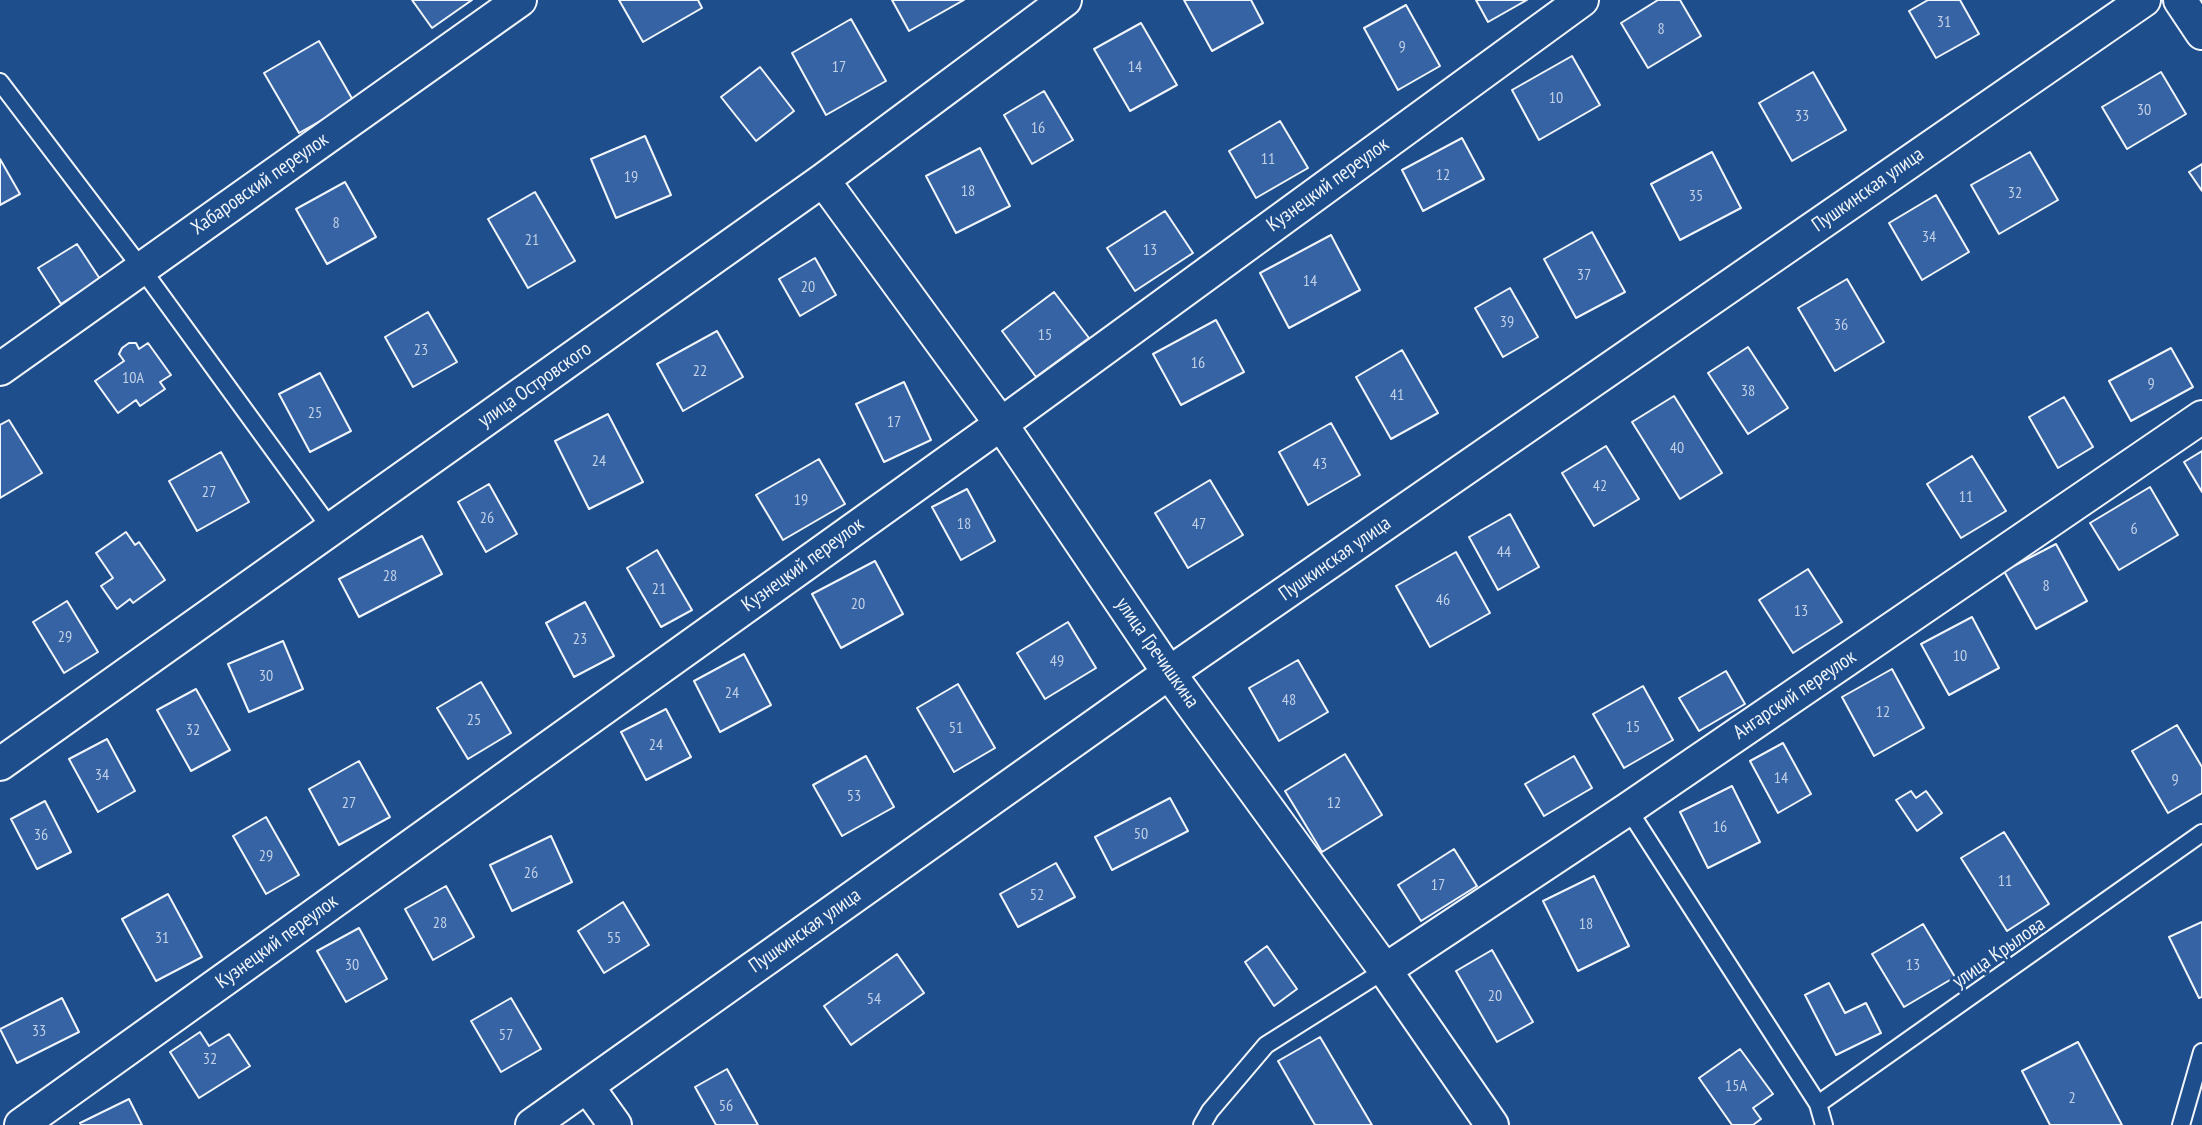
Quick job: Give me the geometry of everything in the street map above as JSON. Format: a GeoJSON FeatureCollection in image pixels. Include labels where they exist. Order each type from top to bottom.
{"type":"FeatureCollection","features":[{"type":"Feature","properties":{"kind":"street","name":"Хабаровский переулок"},"geometry":{"type":"LineString","coordinates":[[0,369],[520,0]]}},
{"type":"Feature","properties":{"kind":"street","name":"улица Островского"},"geometry":{"type":"LineString","coordinates":[[0,764],[823,180],[1065,0]]}},
{"type":"Feature","properties":{"kind":"street","name":"Кузнецкий переулок"},"geometry":{"type":"LineString","coordinates":[[21,1125],[1001,424],[1582,0]]}},
{"type":"Feature","properties":{"kind":"street","name":"Пушкинская улица"},"geometry":{"type":"LineString","coordinates":[[532,1125],[1169,673],[2144,0]]}},
{"type":"Feature","properties":{"kind":"street"},"geometry":{"type":"LineString","coordinates":[[2180,0],[2202,33]]}},
{"type":"Feature","properties":{"kind":"street","name":"улица Гречишкина"},"geometry":{"type":"LineString","coordinates":[[823,180],[1001,424],[1169,673],[1385,970],[1492,1125]]}},
{"type":"Feature","properties":{"kind":"street","name":"Ангарский переулок"},"geometry":{"type":"LineString","coordinates":[[1385,970],[1628,809],[2202,417]]}},
{"type":"Feature","properties":{"kind":"street"},"geometry":{"type":"LineString","coordinates":[[587,1086],[615,1125]]}},
{"type":"Feature","properties":{"kind":"lane"},"geometry":{"type":"LineString","coordinates":[[0,82],[142,269],[331,529]]}},
{"type":"Feature","properties":{"kind":"lane"},"geometry":{"type":"LineString","coordinates":[[1628,809],[1818,1104],[1824,1125]]}},
{"type":"Feature","properties":{"kind":"lane","name":"улица Крылова"},"geometry":{"type":"LineString","coordinates":[[1818,1104],[2202,833]]}},
{"type":"Feature","properties":{"kind":"lane"},"geometry":{"type":"LineString","coordinates":[[1202,1125],[1210,1111],[1266,1045],[1385,970]]}},
{"type":"Feature","properties":{"kind":"lane"},"geometry":{"type":"LineString","coordinates":[[2181,1125],[2202,1052]]}},
{"type":"Feature","properties":{"kind":"building"},"geometry":{"type":"Polygon","coordinates":[[[412,0],[472,0],[432,28],[412,0]]]}},
{"type":"Feature","properties":{"kind":"building"},"geometry":{"type":"Polygon","coordinates":[[[619,0],[698,0],[702,8],[643,42],[619,0]]]}},
{"type":"Feature","properties":{"kind":"building"},"geometry":{"type":"Polygon","coordinates":[[[892,0],[964,0],[909,31],[892,0]]]}},
{"type":"Feature","properties":{"kind":"building"},"geometry":{"type":"Polygon","coordinates":[[[1184,0],[1251,0],[1263,23],[1212,51],[1184,0]]]}},
{"type":"Feature","properties":{"kind":"building"},"geometry":{"type":"Polygon","coordinates":[[[1476,0],[1527,0],[1488,22],[1476,0]]]}},
{"type":"Feature","properties":{"kind":"building"},"geometry":{"type":"Polygon","coordinates":[[[1658,0],[1680,0],[1701,36],[1648,68],[1621,23],[1658,0]]]}},
{"type":"Feature","properties":{"kind":"building"},"geometry":{"type":"Polygon","coordinates":[[[1928,0],[1960,0],[1979,34],[1936,58],[1909,11],[1928,0]]]}},
{"type":"Feature","properties":{"kind":"building"},"geometry":{"type":"Polygon","coordinates":[[[1406,5],[1440,66],[1398,90],[1364,28],[1406,5]]]}},
{"type":"Feature","properties":{"kind":"building"},"geometry":{"type":"Polygon","coordinates":[[[851,19],[886,81],[826,115],[792,53],[851,19]]]}},
{"type":"Feature","properties":{"kind":"building"},"geometry":{"type":"Polygon","coordinates":[[[1141,23],[1177,85],[1130,111],[1094,49],[1141,23]]]}},
{"type":"Feature","properties":{"kind":"building"},"geometry":{"type":"Polygon","coordinates":[[[319,41],[354,102],[299,133],[264,73],[319,41]]]}},
{"type":"Feature","properties":{"kind":"building"},"geometry":{"type":"Polygon","coordinates":[[[1572,56],[1600,105],[1539,140],[1512,90],[1572,56]]]}},
{"type":"Feature","properties":{"kind":"building"},"geometry":{"type":"Polygon","coordinates":[[[760,67],[794,111],[756,141],[721,97],[760,67]]]}},
{"type":"Feature","properties":{"kind":"building"},"geometry":{"type":"Polygon","coordinates":[[[1813,72],[1846,130],[1792,161],[1759,103],[1813,72]]]}},
{"type":"Feature","properties":{"kind":"building"},"geometry":{"type":"Polygon","coordinates":[[[2161,72],[2186,114],[2127,149],[2102,107],[2161,72]]]}},
{"type":"Feature","properties":{"kind":"building"},"geometry":{"type":"Polygon","coordinates":[[[1044,91],[1073,140],[1032,164],[1004,115],[1044,91]]]}},
{"type":"Feature","properties":{"kind":"building"},"geometry":{"type":"Polygon","coordinates":[[[1280,121],[1308,168],[1256,198],[1229,151],[1280,121]]]}},
{"type":"Feature","properties":{"kind":"building"},"geometry":{"type":"Polygon","coordinates":[[[645,136],[671,195],[616,218],[591,159],[645,136]]]}},
{"type":"Feature","properties":{"kind":"building"},"geometry":{"type":"Polygon","coordinates":[[[1462,138],[1484,179],[1423,211],[1402,170],[1462,138]]]}},
{"type":"Feature","properties":{"kind":"building"},"geometry":{"type":"Polygon","coordinates":[[[980,148],[1010,206],[956,233],[926,176],[980,148]]]}},
{"type":"Feature","properties":{"kind":"building"},"geometry":{"type":"Polygon","coordinates":[[[1712,152],[1741,208],[1680,240],[1651,184],[1712,152]]]}},
{"type":"Feature","properties":{"kind":"building"},"geometry":{"type":"Polygon","coordinates":[[[2030,152],[2058,200],[1999,234],[1971,185],[2030,152]]]}},
{"type":"Feature","properties":{"kind":"building"},"geometry":{"type":"Polygon","coordinates":[[[0,159],[20,194],[0,205],[0,159]]]}},
{"type":"Feature","properties":{"kind":"building"},"geometry":{"type":"Polygon","coordinates":[[[2202,164],[2202,191],[2189,172],[2202,164]]]}},
{"type":"Feature","properties":{"kind":"building"},"geometry":{"type":"Polygon","coordinates":[[[345,182],[376,237],[327,264],[296,209],[345,182]]]}},
{"type":"Feature","properties":{"kind":"building"},"geometry":{"type":"Polygon","coordinates":[[[535,192],[575,261],[528,288],[488,219],[535,192]]]}},
{"type":"Feature","properties":{"kind":"building"},"geometry":{"type":"Polygon","coordinates":[[[1936,195],[1969,252],[1922,280],[1889,223],[1936,195]]]}},
{"type":"Feature","properties":{"kind":"building"},"geometry":{"type":"Polygon","coordinates":[[[1165,211],[1193,253],[1135,291],[1107,248],[1165,211]]]}},
{"type":"Feature","properties":{"kind":"building"},"geometry":{"type":"Polygon","coordinates":[[[1592,232],[1625,292],[1576,318],[1544,259],[1592,232]]]}},
{"type":"Feature","properties":{"kind":"building"},"geometry":{"type":"Polygon","coordinates":[[[1331,235],[1360,290],[1289,328],[1260,273],[1331,235]]]}},
{"type":"Feature","properties":{"kind":"building"},"geometry":{"type":"Polygon","coordinates":[[[77,244],[100,279],[61,304],[38,268],[77,244]]]}},
{"type":"Feature","properties":{"kind":"building"},"geometry":{"type":"Polygon","coordinates":[[[815,258],[836,295],[800,316],[779,279],[815,258]]]}},
{"type":"Feature","properties":{"kind":"building"},"geometry":{"type":"Polygon","coordinates":[[[1847,279],[1884,342],[1835,371],[1798,308],[1847,279]]]}},
{"type":"Feature","properties":{"kind":"building"},"geometry":{"type":"Polygon","coordinates":[[[1510,288],[1538,337],[1503,357],[1475,308],[1510,288]]]}},
{"type":"Feature","properties":{"kind":"building"},"geometry":{"type":"Polygon","coordinates":[[[1054,292],[1089,338],[1036,377],[1002,331],[1054,292]]]}},
{"type":"Feature","properties":{"kind":"building"},"geometry":{"type":"Polygon","coordinates":[[[428,312],[457,362],[413,387],[385,337],[428,312]]]}},
{"type":"Feature","properties":{"kind":"building"},"geometry":{"type":"Polygon","coordinates":[[[1216,320],[1244,372],[1181,405],[1153,354],[1216,320]]]}},
{"type":"Feature","properties":{"kind":"building"},"geometry":{"type":"Polygon","coordinates":[[[717,331],[743,377],[683,411],[657,364],[717,331]]]}},
{"type":"Feature","properties":{"kind":"building"},"geometry":{"type":"Polygon","coordinates":[[[129,343],[136,343],[139,349],[148,343],[171,375],[160,382],[165,389],[140,406],[136,400],[118,413],[95,381],[124,361],[119,354],[129,343]]]}},
{"type":"Feature","properties":{"kind":"building"},"geometry":{"type":"Polygon","coordinates":[[[1748,347],[1788,408],[1748,434],[1708,373],[1748,347]]]}},
{"type":"Feature","properties":{"kind":"building"},"geometry":{"type":"Polygon","coordinates":[[[2171,348],[2193,387],[2131,421],[2109,381],[2171,348]]]}},
{"type":"Feature","properties":{"kind":"building"},"geometry":{"type":"Polygon","coordinates":[[[1402,350],[1438,413],[1391,439],[1356,377],[1402,350]]]}},
{"type":"Feature","properties":{"kind":"building"},"geometry":{"type":"Polygon","coordinates":[[[320,373],[351,431],[310,452],[279,394],[320,373]]]}},
{"type":"Feature","properties":{"kind":"building"},"geometry":{"type":"Polygon","coordinates":[[[904,382],[931,440],[884,462],[856,404],[904,382]]]}},
{"type":"Feature","properties":{"kind":"building"},"geometry":{"type":"Polygon","coordinates":[[[1674,396],[1722,473],[1680,499],[1632,422],[1674,396]]]}},
{"type":"Feature","properties":{"kind":"building"},"geometry":{"type":"Polygon","coordinates":[[[2064,397],[2093,447],[2058,468],[2029,417],[2064,397]]]}},
{"type":"Feature","properties":{"kind":"building"},"geometry":{"type":"Polygon","coordinates":[[[608,414],[643,482],[589,509],[555,441],[608,414]]]}},
{"type":"Feature","properties":{"kind":"building"},"geometry":{"type":"Polygon","coordinates":[[[9,420],[42,473],[0,498],[0,425],[9,420]]]}},
{"type":"Feature","properties":{"kind":"building"},"geometry":{"type":"Polygon","coordinates":[[[1331,423],[1360,475],[1308,505],[1279,452],[1331,423]]]}},
{"type":"Feature","properties":{"kind":"building"},"geometry":{"type":"Polygon","coordinates":[[[1606,446],[1639,499],[1594,526],[1562,473],[1606,446]]]}},
{"type":"Feature","properties":{"kind":"building"},"geometry":{"type":"Polygon","coordinates":[[[2202,451],[2202,492],[2184,462],[2202,451]]]}},
{"type":"Feature","properties":{"kind":"building"},"geometry":{"type":"Polygon","coordinates":[[[221,452],[249,502],[197,531],[169,481],[221,452]]]}},
{"type":"Feature","properties":{"kind":"building"},"geometry":{"type":"Polygon","coordinates":[[[1972,456],[2006,511],[1961,538],[1927,484],[1972,456]]]}},
{"type":"Feature","properties":{"kind":"building"},"geometry":{"type":"Polygon","coordinates":[[[819,459],[845,504],[783,540],[756,495],[819,459]]]}},
{"type":"Feature","properties":{"kind":"building"},"geometry":{"type":"Polygon","coordinates":[[[1210,480],[1243,535],[1188,568],[1155,513],[1210,480]]]}},
{"type":"Feature","properties":{"kind":"building"},"geometry":{"type":"Polygon","coordinates":[[[489,484],[517,534],[486,552],[458,502],[489,484]]]}},
{"type":"Feature","properties":{"kind":"building"},"geometry":{"type":"Polygon","coordinates":[[[2150,487],[2178,535],[2119,570],[2090,523],[2150,487]]]}},
{"type":"Feature","properties":{"kind":"building"},"geometry":{"type":"Polygon","coordinates":[[[967,489],[995,541],[961,560],[932,507],[967,489]]]}},
{"type":"Feature","properties":{"kind":"building"},"geometry":{"type":"Polygon","coordinates":[[[1510,514],[1539,567],[1498,590],[1469,537],[1510,514]]]}},
{"type":"Feature","properties":{"kind":"building"},"geometry":{"type":"Polygon","coordinates":[[[126,532],[135,545],[139,542],[165,580],[133,603],[130,599],[117,609],[101,586],[113,578],[96,553],[126,532]]]}},
{"type":"Feature","properties":{"kind":"building"},"geometry":{"type":"Polygon","coordinates":[[[422,536],[442,574],[359,617],[339,579],[422,536]]]}},
{"type":"Feature","properties":{"kind":"building"},"geometry":{"type":"Polygon","coordinates":[[[2056,544],[2087,601],[2036,629],[2004,571],[2056,544]]]}},
{"type":"Feature","properties":{"kind":"building"},"geometry":{"type":"Polygon","coordinates":[[[657,550],[692,610],[661,627],[627,568],[657,550]]]}},
{"type":"Feature","properties":{"kind":"building"},"geometry":{"type":"Polygon","coordinates":[[[1456,552],[1490,613],[1430,647],[1396,586],[1456,552]]]}},
{"type":"Feature","properties":{"kind":"building"},"geometry":{"type":"Polygon","coordinates":[[[875,561],[903,614],[841,648],[812,594],[875,561]]]}},
{"type":"Feature","properties":{"kind":"building"},"geometry":{"type":"Polygon","coordinates":[[[1808,569],[1842,622],[1793,653],[1759,600],[1808,569]]]}},
{"type":"Feature","properties":{"kind":"building"},"geometry":{"type":"Polygon","coordinates":[[[67,601],[98,652],[64,673],[33,622],[67,601]]]}},
{"type":"Feature","properties":{"kind":"building"},"geometry":{"type":"Polygon","coordinates":[[[585,602],[614,656],[574,677],[546,623],[585,602]]]}},
{"type":"Feature","properties":{"kind":"building"},"geometry":{"type":"Polygon","coordinates":[[[1972,617],[1999,668],[1949,695],[1921,644],[1972,617]]]}},
{"type":"Feature","properties":{"kind":"building"},"geometry":{"type":"Polygon","coordinates":[[[1068,622],[1096,668],[1045,699],[1017,653],[1068,622]]]}},
{"type":"Feature","properties":{"kind":"building"},"geometry":{"type":"Polygon","coordinates":[[[283,641],[303,689],[249,712],[228,664],[283,641]]]}},
{"type":"Feature","properties":{"kind":"building"},"geometry":{"type":"Polygon","coordinates":[[[744,654],[771,705],[720,732],[694,681],[744,654]]]}},
{"type":"Feature","properties":{"kind":"building"},"geometry":{"type":"Polygon","coordinates":[[[1298,660],[1328,712],[1279,741],[1249,688],[1298,660]]]}},
{"type":"Feature","properties":{"kind":"building"},"geometry":{"type":"Polygon","coordinates":[[[1892,669],[1924,728],[1874,756],[1842,697],[1892,669]]]}},
{"type":"Feature","properties":{"kind":"building"},"geometry":{"type":"Polygon","coordinates":[[[1726,671],[1745,704],[1699,731],[1679,698],[1726,671]]]}},
{"type":"Feature","properties":{"kind":"building"},"geometry":{"type":"Polygon","coordinates":[[[481,682],[511,733],[468,759],[437,708],[481,682]]]}},
{"type":"Feature","properties":{"kind":"building"},"geometry":{"type":"Polygon","coordinates":[[[958,684],[995,748],[954,772],[917,708],[958,684]]]}},
{"type":"Feature","properties":{"kind":"building"},"geometry":{"type":"Polygon","coordinates":[[[1643,686],[1673,740],[1624,768],[1593,714],[1643,686]]]}},
{"type":"Feature","properties":{"kind":"building"},"geometry":{"type":"Polygon","coordinates":[[[196,689],[230,750],[191,771],[157,710],[196,689]]]}},
{"type":"Feature","properties":{"kind":"building"},"geometry":{"type":"Polygon","coordinates":[[[666,709],[691,757],[646,780],[621,732],[666,709]]]}},
{"type":"Feature","properties":{"kind":"building"},"geometry":{"type":"Polygon","coordinates":[[[2177,725],[2202,767],[2202,793],[2168,813],[2132,751],[2177,725]]]}},
{"type":"Feature","properties":{"kind":"building"},"geometry":{"type":"Polygon","coordinates":[[[107,739],[135,791],[98,812],[69,759],[107,739]]]}},
{"type":"Feature","properties":{"kind":"building"},"geometry":{"type":"Polygon","coordinates":[[[1783,743],[1811,794],[1778,813],[1750,761],[1783,743]]]}},
{"type":"Feature","properties":{"kind":"building"},"geometry":{"type":"Polygon","coordinates":[[[1345,754],[1382,815],[1322,852],[1285,791],[1345,754]]]}},
{"type":"Feature","properties":{"kind":"building"},"geometry":{"type":"Polygon","coordinates":[[[866,756],[894,807],[842,836],[813,785],[866,756]]]}},
{"type":"Feature","properties":{"kind":"building"},"geometry":{"type":"Polygon","coordinates":[[[1574,756],[1592,788],[1544,816],[1525,784],[1574,756]]]}},
{"type":"Feature","properties":{"kind":"building"},"geometry":{"type":"Polygon","coordinates":[[[359,761],[390,817],[339,845],[309,789],[359,761]]]}},
{"type":"Feature","properties":{"kind":"building"},"geometry":{"type":"Polygon","coordinates":[[[1732,786],[1760,842],[1708,868],[1680,812],[1732,786]]]}},
{"type":"Feature","properties":{"kind":"building"},"geometry":{"type":"Polygon","coordinates":[[[1911,791],[1916,798],[1926,791],[1942,813],[1917,831],[1896,800],[1911,791]]]}},
{"type":"Feature","properties":{"kind":"building"},"geometry":{"type":"Polygon","coordinates":[[[1170,798],[1188,831],[1112,870],[1095,837],[1170,798]]]}},
{"type":"Feature","properties":{"kind":"building"},"geometry":{"type":"Polygon","coordinates":[[[45,801],[71,852],[37,869],[11,819],[45,801]]]}},
{"type":"Feature","properties":{"kind":"building"},"geometry":{"type":"Polygon","coordinates":[[[266,817],[299,875],[266,894],[233,836],[266,817]]]}},
{"type":"Feature","properties":{"kind":"building"},"geometry":{"type":"Polygon","coordinates":[[[2004,832],[2049,904],[2007,931],[1961,858],[2004,832]]]}},
{"type":"Feature","properties":{"kind":"building"},"geometry":{"type":"Polygon","coordinates":[[[551,836],[572,882],[512,911],[490,865],[551,836]]]}},
{"type":"Feature","properties":{"kind":"building"},"geometry":{"type":"Polygon","coordinates":[[[1454,849],[1477,886],[1421,921],[1398,885],[1454,849]]]}},
{"type":"Feature","properties":{"kind":"building"},"geometry":{"type":"Polygon","coordinates":[[[1056,863],[1075,897],[1018,927],[1000,894],[1056,863]]]}},
{"type":"Feature","properties":{"kind":"building"},"geometry":{"type":"Polygon","coordinates":[[[1594,876],[1629,946],[1578,971],[1543,901],[1594,876]]]}},
{"type":"Feature","properties":{"kind":"building"},"geometry":{"type":"Polygon","coordinates":[[[446,886],[474,937],[433,960],[405,909],[446,886]]]}},
{"type":"Feature","properties":{"kind":"building"},"geometry":{"type":"Polygon","coordinates":[[[168,894],[202,957],[156,981],[122,919],[168,894]]]}},
{"type":"Feature","properties":{"kind":"building"},"geometry":{"type":"Polygon","coordinates":[[[623,902],[649,945],[604,973],[578,931],[623,902]]]}},
{"type":"Feature","properties":{"kind":"building"},"geometry":{"type":"Polygon","coordinates":[[[2202,922],[2202,997],[2199,998],[2169,937],[2202,922]]]}},
{"type":"Feature","properties":{"kind":"building"},"geometry":{"type":"Polygon","coordinates":[[[1923,924],[1955,977],[1904,1007],[1872,954],[1923,924]]]}},
{"type":"Feature","properties":{"kind":"building"},"geometry":{"type":"Polygon","coordinates":[[[359,928],[387,979],[346,1002],[317,951],[359,928]]]}},
{"type":"Feature","properties":{"kind":"building"},"geometry":{"type":"Polygon","coordinates":[[[1267,946],[1297,989],[1274,1006],[1245,962],[1267,946]]]}},
{"type":"Feature","properties":{"kind":"building"},"geometry":{"type":"Polygon","coordinates":[[[1492,950],[1533,1022],[1497,1042],[1456,971],[1492,950]]]}},
{"type":"Feature","properties":{"kind":"building"},"geometry":{"type":"Polygon","coordinates":[[[897,954],[924,993],[851,1045],[824,1006],[897,954]]]}},
{"type":"Feature","properties":{"kind":"building"},"geometry":{"type":"Polygon","coordinates":[[[1829,983],[1845,1013],[1866,1003],[1881,1033],[1836,1055],[1805,995],[1829,983]]]}},
{"type":"Feature","properties":{"kind":"building"},"geometry":{"type":"Polygon","coordinates":[[[62,998],[79,1032],[17,1063],[0,1029],[62,998]]]}},
{"type":"Feature","properties":{"kind":"building"},"geometry":{"type":"Polygon","coordinates":[[[511,998],[541,1049],[501,1072],[471,1021],[511,998]]]}},
{"type":"Feature","properties":{"kind":"building"},"geometry":{"type":"Polygon","coordinates":[[[200,1032],[209,1046],[229,1034],[250,1066],[199,1098],[170,1052],[200,1032]]]}},
{"type":"Feature","properties":{"kind":"building"},"geometry":{"type":"Polygon","coordinates":[[[1320,1037],[1372,1125],[1315,1125],[1278,1061],[1320,1037]]]}},
{"type":"Feature","properties":{"kind":"building"},"geometry":{"type":"Polygon","coordinates":[[[2078,1042],[2122,1125],[2050,1125],[2022,1071],[2078,1042]]]}},
{"type":"Feature","properties":{"kind":"building"},"geometry":{"type":"Polygon","coordinates":[[[1740,1049],[1773,1094],[1753,1108],[1761,1119],[1753,1125],[1732,1125],[1699,1078],[1740,1049]]]}},
{"type":"Feature","properties":{"kind":"building"},"geometry":{"type":"Polygon","coordinates":[[[727,1069],[758,1125],[716,1125],[695,1087],[727,1069]]]}},
{"type":"Feature","properties":{"kind":"building"},"geometry":{"type":"Polygon","coordinates":[[[129,1099],[142,1125],[81,1125],[80,1123],[129,1099]]]}}]}
